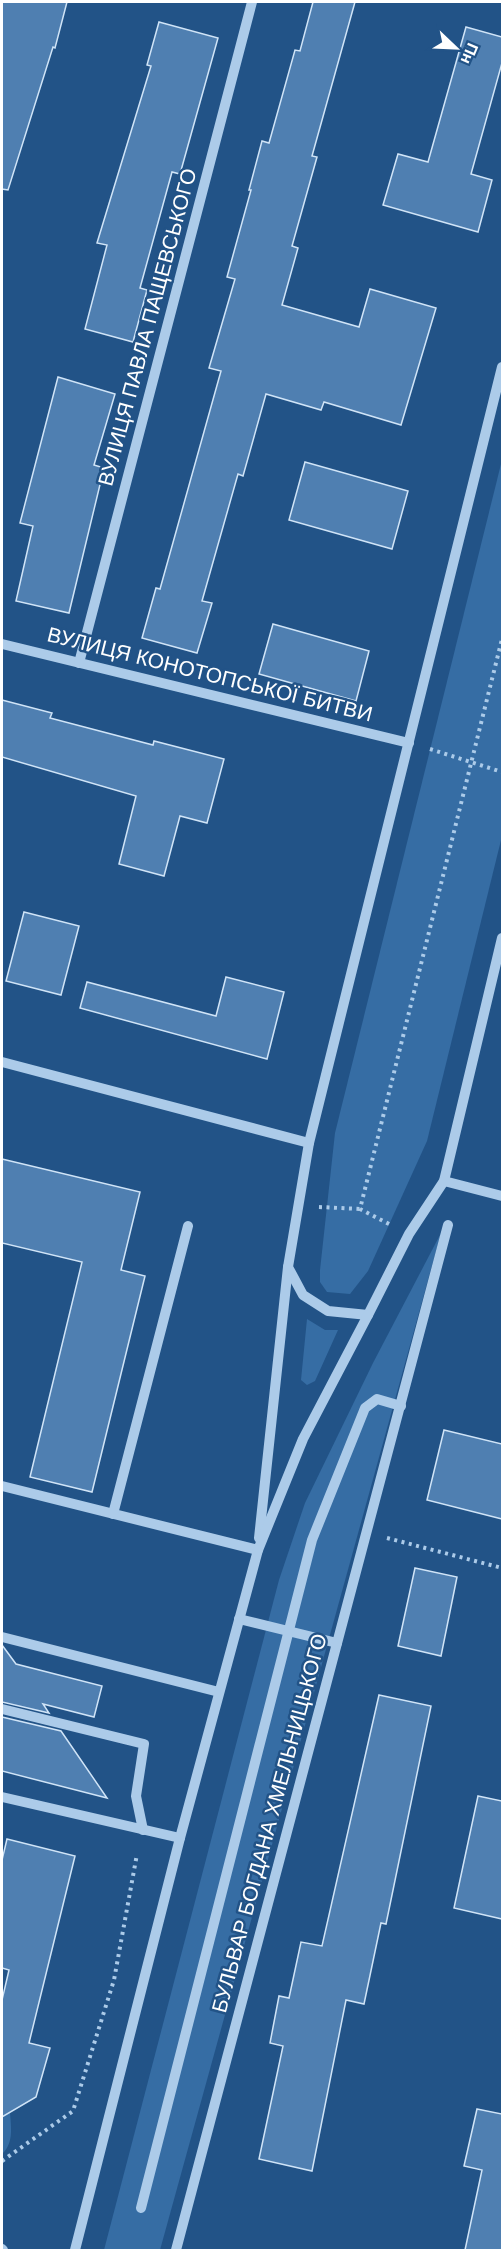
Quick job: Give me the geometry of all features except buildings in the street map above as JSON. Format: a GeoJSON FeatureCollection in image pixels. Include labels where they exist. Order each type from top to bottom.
{"type":"FeatureCollection","features":[{"type":"Feature","properties":{"kind":"street","name":"ВУЛИЦЯ ПАВЛА ПАЩЕВСЬКОГО"},"geometry":{"type":"LineString","coordinates":[[78,663],[252,2]]}},
{"type":"Feature","properties":{"kind":"street"},"geometry":{"type":"LineString","coordinates":[[258,1550],[288,1267],[309,1143],[409,742],[499,395],[502,367]]}},
{"type":"Feature","properties":{"kind":"street","name":"ВУЛИЦЯ КОНОТОПСЬКОЇ БИТВИ"},"geometry":{"type":"LineString","coordinates":[[2,644],[409,742]]}},
{"type":"Feature","properties":{"kind":"street"},"geometry":{"type":"LineString","coordinates":[[75,2250],[180,1838],[258,1550],[303,1439],[409,1234],[444,1181],[502,938]]}},
{"type":"Feature","properties":{"kind":"street"},"geometry":{"type":"LineString","coordinates":[[2,1062],[309,1143]]}},
{"type":"Feature","properties":{"kind":"street"},"geometry":{"type":"LineString","coordinates":[[444,1181],[502,1196]]}},
{"type":"Feature","properties":{"kind":"street","name":"БУЛЬВАР БОГДАНА ХМЕЛЬНИЦЬКОГО"},"geometry":{"type":"LineString","coordinates":[[176,2250],[448,1225]]}},
{"type":"Feature","properties":{"kind":"street"},"geometry":{"type":"LineString","coordinates":[[113,1514],[188,1226]]}},
{"type":"Feature","properties":{"kind":"street"},"geometry":{"type":"LineString","coordinates":[[288,1267],[303,1295],[328,1311],[368,1315]]}},
{"type":"Feature","properties":{"kind":"street"},"geometry":{"type":"LineString","coordinates":[[141,2208],[312,1540],[365,1408],[377,1399],[401,1406]]}},
{"type":"Feature","properties":{"kind":"street"},"geometry":{"type":"LineString","coordinates":[[2,1486],[258,1550]]}},
{"type":"Feature","properties":{"kind":"street"},"geometry":{"type":"LineString","coordinates":[[239,1619],[337,1643]]}},
{"type":"Feature","properties":{"kind":"street"},"geometry":{"type":"LineString","coordinates":[[2,1637],[219,1692]]}},
{"type":"Feature","properties":{"kind":"street"},"geometry":{"type":"LineString","coordinates":[[2,1709],[144,1744],[136,1796],[143,1830]]}},
{"type":"Feature","properties":{"kind":"street"},"geometry":{"type":"LineString","coordinates":[[2,1797],[180,1838]]}},
{"type":"Feature","properties":{"kind":"path"},"geometry":{"type":"LineString","coordinates":[[360,1209],[502,639]]}},
{"type":"Feature","properties":{"kind":"path"},"geometry":{"type":"LineString","coordinates":[[409,742],[502,772]]}},
{"type":"Feature","properties":{"kind":"path"},"geometry":{"type":"LineString","coordinates":[[298,1205],[360,1209],[409,1234]]}},
{"type":"Feature","properties":{"kind":"path"},"geometry":{"type":"LineString","coordinates":[[366,1533],[502,1568]]}},
{"type":"Feature","properties":{"kind":"path"},"geometry":{"type":"LineString","coordinates":[[2,2160],[73,2111],[114,1980],[137,1854]]}},
{"type":"Feature","properties":{"kind":"shaded area"},"geometry":{"type":"Polygon","coordinates":[[[502,460],[502,836],[427,1141],[368,1271],[350,1294],[327,1292],[320,1282],[320,1270],[335,1133],[502,460]]]}},
{"type":"Feature","properties":{"kind":"shaded area"},"geometry":{"type":"Polygon","coordinates":[[[441,1233],[160,2250],[104,2250],[279,1580],[305,1503],[373,1363],[441,1233]]]}},
{"type":"Feature","properties":{"kind":"shaded area"},"geometry":{"type":"Polygon","coordinates":[[[307,1319],[325,1330],[338,1330],[315,1381],[307,1385],[301,1380],[307,1319]]]}},
{"type":"Feature","properties":{"kind":"shaded area"},"geometry":{"type":"Polygon","coordinates":[[[10,2112],[10,2140],[2,2154],[2,2117],[10,2112]]]}}]}
